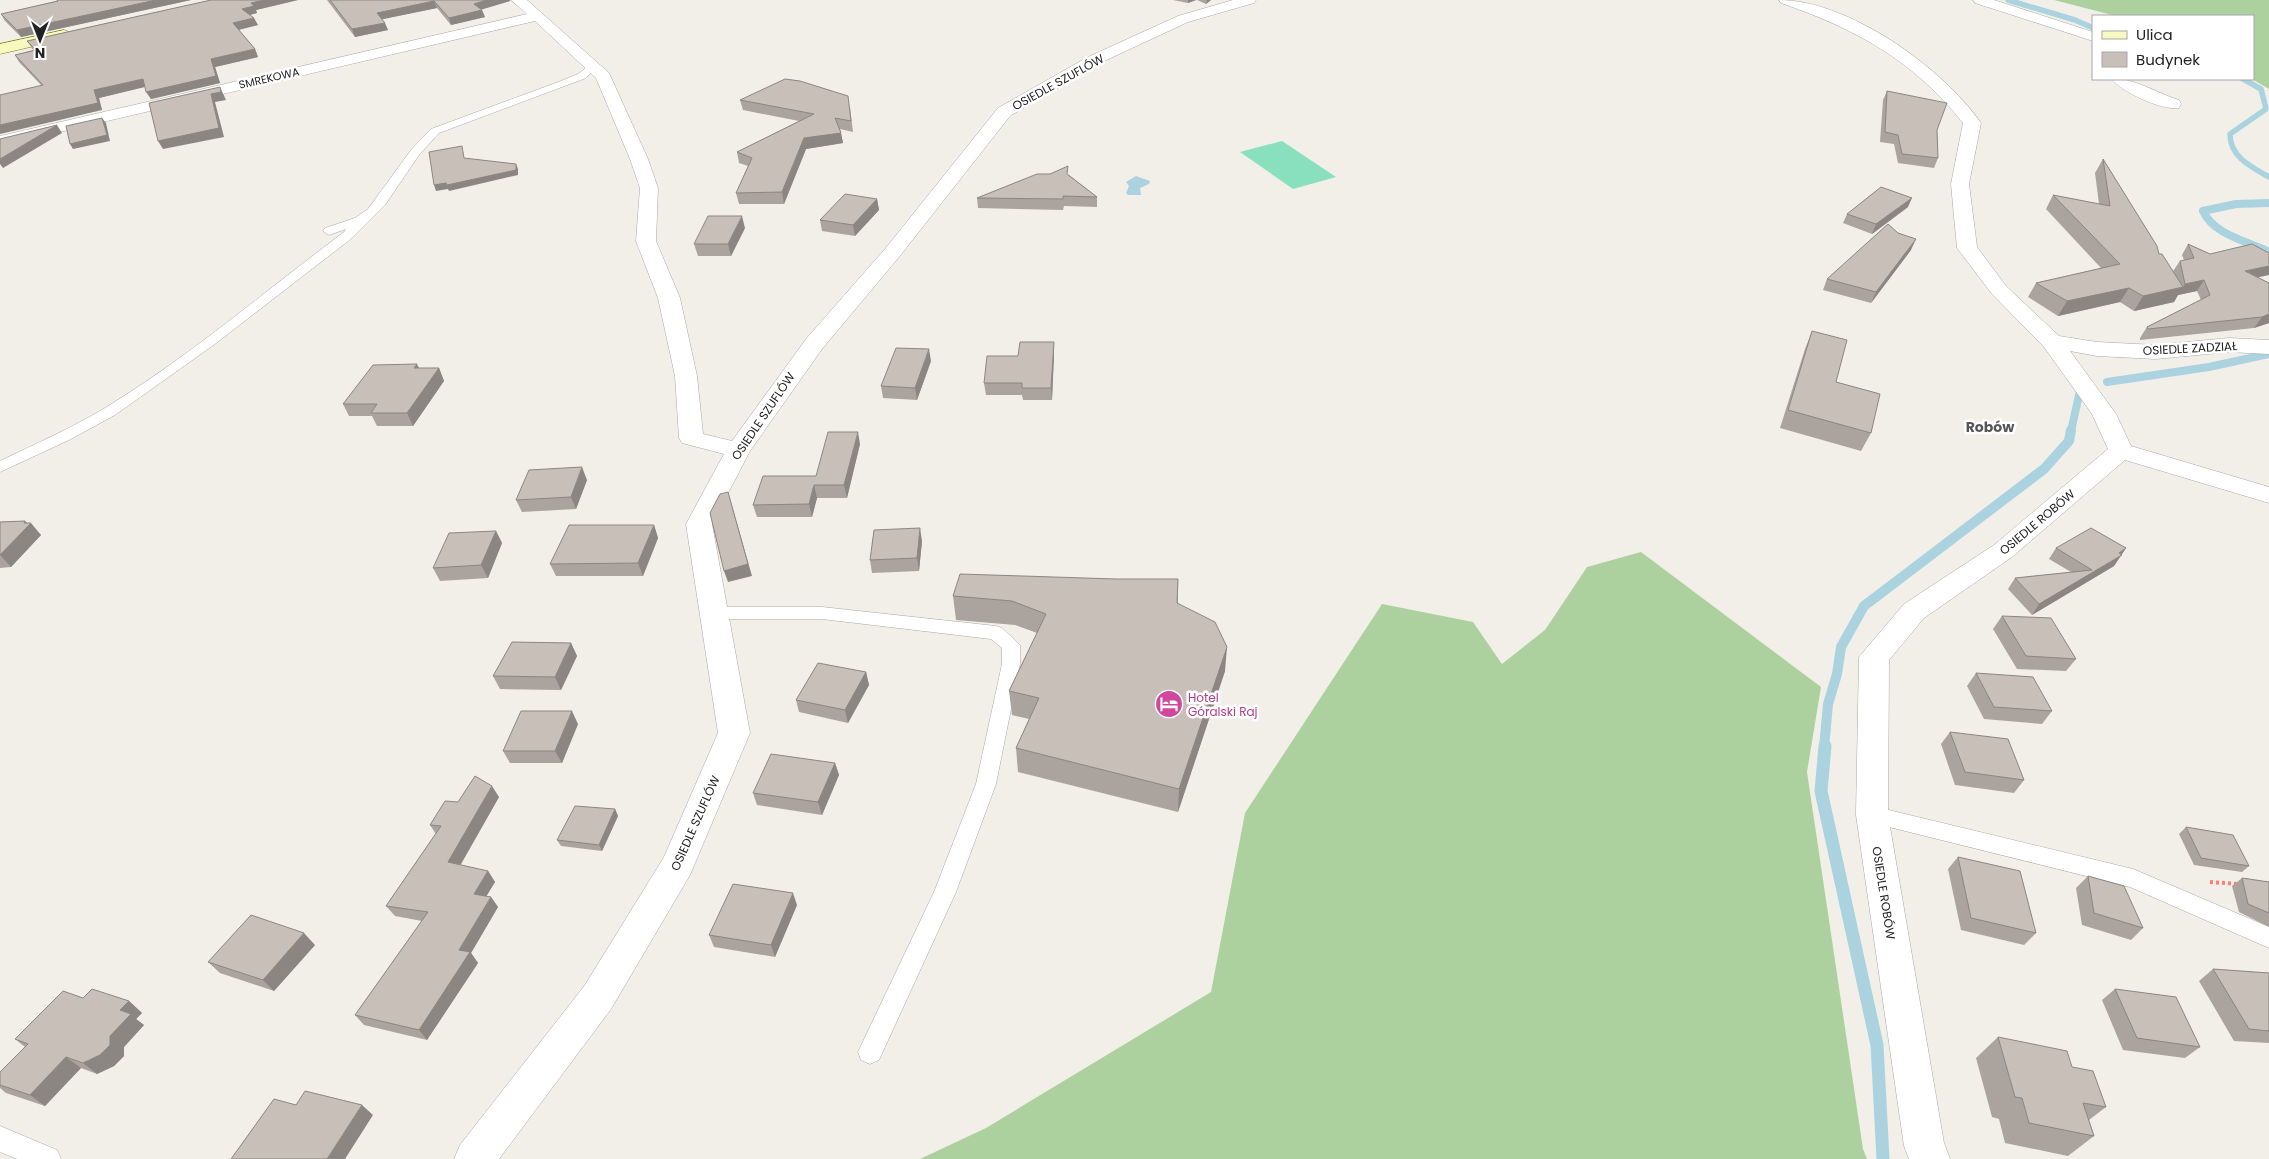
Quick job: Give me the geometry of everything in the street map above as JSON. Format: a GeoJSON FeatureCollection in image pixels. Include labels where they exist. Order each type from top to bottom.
{"type":"FeatureCollection","features":[{"type":"Feature","properties":{"kind":"street"},"geometry":{"type":"LineString","coordinates":[[518,0],[603,76],[639,158],[649,188],[646,241],[669,298],[686,376],[691,438],[738,450]]}},
{"type":"Feature","properties":{"kind":"street","name":"OSIEDLE SZUFLÓW"},"geometry":{"type":"LineString","coordinates":[[474,1159],[598,998],[678,865],[734,732],[699,524],[738,450],[814,344],[892,253],[1004,112],[1103,56],[1183,19],[1249,0]]}},
{"type":"Feature","properties":{"kind":"street"},"geometry":{"type":"LineString","coordinates":[[1786,0],[1829,13],[1869,32],[1921,67],[1958,104],[1972,123],[1960,184],[1967,248],[1999,290],[2052,342],[2104,414],[2121,452],[2269,494]]}},
{"type":"Feature","properties":{"kind":"street"},"geometry":{"type":"LineString","coordinates":[[1980,0],[2092,37]]}},
{"type":"Feature","properties":{"kind":"street","name":"SMREKOWA"},"geometry":{"type":"LineString","coordinates":[[0,141],[538,16]]}},
{"type":"Feature","properties":{"kind":"street"},"geometry":{"type":"LineString","coordinates":[[0,49],[76,32]]}},
{"type":"Feature","properties":{"kind":"street"},"geometry":{"type":"LineString","coordinates":[[2121,80],[2130,87],[2151,97],[2173,104]]}},
{"type":"Feature","properties":{"kind":"street","name":"OSIEDLE ZADZIAŁ"},"geometry":{"type":"LineString","coordinates":[[2052,342],[2097,349],[2156,352],[2246,345],[2269,347]]}},
{"type":"Feature","properties":{"kind":"street","name":"OSIEDLE ROBÓW"},"geometry":{"type":"LineString","coordinates":[[1930,1159],[1924,1146],[1872,815],[1874,657],[1914,611],[2003,551],[2121,452]]}},
{"type":"Feature","properties":{"kind":"lane"},"geometry":{"type":"LineString","coordinates":[[0,467],[61,438],[124,402],[348,235],[385,196],[422,142],[435,131],[566,83],[582,76],[592,66]]}},
{"type":"Feature","properties":{"kind":"lane"},"geometry":{"type":"LineString","coordinates":[[330,232],[364,218]]}},
{"type":"Feature","properties":{"kind":"lane"},"geometry":{"type":"LineString","coordinates":[[714,613],[822,613],[996,633],[1011,645],[1011,664],[986,784],[945,892],[870,1052]]}},
{"type":"Feature","properties":{"kind":"lane"},"geometry":{"type":"LineString","coordinates":[[1872,815],[2133,878],[2269,938]]}},
{"type":"Feature","properties":{"kind":"lane"},"geometry":{"type":"LineString","coordinates":[[0,1139],[48,1159]]}},
{"type":"Feature","properties":{"kind":"green space"},"geometry":{"type":"Polygon","coordinates":[[[2054,0],[2269,0],[2269,89],[2254,80],[2254,15],[2112,15],[2054,0]]]}},
{"type":"Feature","properties":{"kind":"green space"},"geometry":{"type":"Polygon","coordinates":[[[1282,141],[1336,177],[1293,189],[1240,152],[1282,141]]]}},
{"type":"Feature","properties":{"kind":"green space"},"geometry":{"type":"Polygon","coordinates":[[[1641,552],[1821,687],[1807,772],[1863,1149],[1867,1159],[920,1159],[986,1128],[1211,992],[1245,813],[1382,604],[1473,622],[1502,664],[1545,630],[1587,567],[1641,552]]]}},
{"type":"Feature","properties":{"kind":"water"},"geometry":{"type":"Polygon","coordinates":[[[1136,176],[1150,181],[1149,184],[1140,188],[1141,195],[1128,195],[1126,193],[1129,186],[1126,182],[1136,176]]]}},
{"type":"Feature","properties":{"kind":"building"},"geometry":{"type":"Polygon","coordinates":[[[57,0],[156,0],[17,30],[1,14],[57,0]]]}},
{"type":"Feature","properties":{"kind":"building"},"geometry":{"type":"Polygon","coordinates":[[[211,0],[265,0],[251,3],[254,6],[242,9],[254,18],[233,23],[255,49],[211,59],[216,76],[146,92],[143,79],[94,90],[98,103],[0,125],[0,95],[43,85],[15,55],[36,50],[27,41],[211,0]]]}},
{"type":"Feature","properties":{"kind":"building"},"geometry":{"type":"Polygon","coordinates":[[[330,0],[487,0],[474,4],[482,10],[449,18],[434,1],[377,13],[385,23],[352,29],[330,0]]]}},
{"type":"Feature","properties":{"kind":"building"},"geometry":{"type":"Polygon","coordinates":[[[785,79],[800,81],[848,96],[851,121],[835,118],[841,133],[804,138],[782,192],[736,193],[752,158],[737,152],[814,114],[740,100],[785,79]]]}},
{"type":"Feature","properties":{"kind":"building"},"geometry":{"type":"Polygon","coordinates":[[[220,87],[221,92],[211,94],[219,128],[158,141],[149,103],[220,87]]]}},
{"type":"Feature","properties":{"kind":"building"},"geometry":{"type":"Polygon","coordinates":[[[1887,91],[1947,103],[1937,130],[1938,158],[1902,154],[1898,135],[1885,132],[1887,91]]]}},
{"type":"Feature","properties":{"kind":"building"},"geometry":{"type":"Polygon","coordinates":[[[102,118],[107,135],[70,144],[66,126],[102,118]]]}},
{"type":"Feature","properties":{"kind":"building"},"geometry":{"type":"Polygon","coordinates":[[[57,125],[0,159],[0,139],[57,125]]]}},
{"type":"Feature","properties":{"kind":"building"},"geometry":{"type":"Polygon","coordinates":[[[462,146],[464,158],[516,164],[516,170],[447,185],[446,183],[434,185],[429,152],[462,146]]]}},
{"type":"Feature","properties":{"kind":"building"},"geometry":{"type":"Polygon","coordinates":[[[2103,159],[2157,246],[2159,254],[2162,254],[2183,287],[2143,296],[2129,288],[2067,301],[2036,283],[2120,264],[2053,195],[2110,206],[2103,159]]]}},
{"type":"Feature","properties":{"kind":"building"},"geometry":{"type":"Polygon","coordinates":[[[1068,166],[1067,174],[1097,197],[1063,196],[1063,199],[977,198],[1037,174],[1050,174],[1068,166]]]}},
{"type":"Feature","properties":{"kind":"building"},"geometry":{"type":"Polygon","coordinates":[[[1881,187],[1912,198],[1876,224],[1847,214],[1881,187]]]}},
{"type":"Feature","properties":{"kind":"building"},"geometry":{"type":"Polygon","coordinates":[[[845,194],[877,199],[853,225],[820,220],[845,194]]]}},
{"type":"Feature","properties":{"kind":"building"},"geometry":{"type":"Polygon","coordinates":[[[708,216],[742,216],[728,244],[694,244],[708,216]]]}},
{"type":"Feature","properties":{"kind":"building"},"geometry":{"type":"Polygon","coordinates":[[[1888,224],[1898,233],[1916,239],[1876,292],[1827,279],[1888,224]]]}},
{"type":"Feature","properties":{"kind":"building"},"geometry":{"type":"Polygon","coordinates":[[[2188,244],[2210,254],[2252,244],[2269,253],[2269,266],[2245,271],[2269,283],[2269,314],[2262,317],[2148,329],[2147,327],[2210,295],[2204,280],[2185,284],[2180,261],[2194,258],[2188,244]]]}},
{"type":"Feature","properties":{"kind":"building"},"geometry":{"type":"Polygon","coordinates":[[[1812,331],[1847,340],[1836,382],[1880,394],[1871,433],[1788,410],[1812,331]]]}},
{"type":"Feature","properties":{"kind":"building"},"geometry":{"type":"Polygon","coordinates":[[[1020,342],[1054,342],[1051,388],[1022,388],[1022,383],[984,383],[987,356],[1018,356],[1020,342]]]}},
{"type":"Feature","properties":{"kind":"building"},"geometry":{"type":"Polygon","coordinates":[[[896,348],[929,349],[915,388],[881,386],[896,348]]]}},
{"type":"Feature","properties":{"kind":"building"},"geometry":{"type":"Polygon","coordinates":[[[417,364],[414,368],[439,368],[407,413],[371,413],[377,404],[343,404],[373,365],[417,364]]]}},
{"type":"Feature","properties":{"kind":"building"},"geometry":{"type":"Polygon","coordinates":[[[828,432],[858,432],[844,485],[814,485],[809,504],[753,505],[763,476],[816,476],[828,432]]]}},
{"type":"Feature","properties":{"kind":"building"},"geometry":{"type":"Polygon","coordinates":[[[582,467],[571,497],[516,500],[529,470],[582,467]]]}},
{"type":"Feature","properties":{"kind":"building"},"geometry":{"type":"Polygon","coordinates":[[[728,492],[748,564],[724,571],[710,513],[720,494],[728,492]]]}},
{"type":"Feature","properties":{"kind":"building"},"geometry":{"type":"Polygon","coordinates":[[[25,521],[24,523],[31,523],[0,555],[0,522],[25,521]]]}},
{"type":"Feature","properties":{"kind":"building"},"geometry":{"type":"Polygon","coordinates":[[[569,525],[654,525],[638,563],[550,564],[569,525]]]}},
{"type":"Feature","properties":{"kind":"building"},"geometry":{"type":"Polygon","coordinates":[[[920,528],[917,558],[870,560],[874,530],[920,528]]]}},
{"type":"Feature","properties":{"kind":"building"},"geometry":{"type":"Polygon","coordinates":[[[2091,528],[2126,548],[2119,553],[2122,555],[2039,604],[2015,578],[2092,570],[2056,548],[2091,528]]]}},
{"type":"Feature","properties":{"kind":"building"},"geometry":{"type":"Polygon","coordinates":[[[496,531],[481,565],[433,568],[449,533],[496,531]]]}},
{"type":"Feature","properties":{"kind":"building","name":"Hotel Góralski Raj"},"geometry":{"type":"Polygon","coordinates":[[[960,574],[1178,579],[1177,603],[1215,622],[1227,647],[1179,789],[1016,748],[1039,698],[1009,691],[1046,614],[1012,601],[953,596],[960,574]]]}},
{"type":"Feature","properties":{"kind":"building"},"geometry":{"type":"Polygon","coordinates":[[[2002,616],[2051,618],[2076,659],[2026,656],[2002,616]]]}},
{"type":"Feature","properties":{"kind":"building"},"geometry":{"type":"Polygon","coordinates":[[[512,642],[571,643],[555,677],[493,676],[512,642]]]}},
{"type":"Feature","properties":{"kind":"building"},"geometry":{"type":"Polygon","coordinates":[[[818,663],[866,672],[845,710],[796,700],[818,663]]]}},
{"type":"Feature","properties":{"kind":"building"},"geometry":{"type":"Polygon","coordinates":[[[1976,673],[2033,677],[2052,711],[1994,707],[1976,673]]]}},
{"type":"Feature","properties":{"kind":"building"},"geometry":{"type":"Polygon","coordinates":[[[521,711],[572,711],[555,751],[503,751],[521,711]]]}},
{"type":"Feature","properties":{"kind":"building"},"geometry":{"type":"Polygon","coordinates":[[[1950,732],[2008,739],[2024,780],[1965,772],[1950,732]]]}},
{"type":"Feature","properties":{"kind":"building"},"geometry":{"type":"Polygon","coordinates":[[[771,754],[835,763],[818,802],[753,793],[771,754]]]}},
{"type":"Feature","properties":{"kind":"building"},"geometry":{"type":"Polygon","coordinates":[[[475,776],[492,786],[448,862],[488,871],[474,894],[491,897],[459,950],[470,952],[419,1030],[355,1015],[428,912],[386,906],[441,826],[430,825],[445,801],[458,802],[475,776]]]}},
{"type":"Feature","properties":{"kind":"building"},"geometry":{"type":"Polygon","coordinates":[[[575,806],[615,809],[599,845],[557,840],[575,806]]]}},
{"type":"Feature","properties":{"kind":"building"},"geometry":{"type":"Polygon","coordinates":[[[2186,827],[2233,835],[2249,866],[2201,858],[2186,827]]]}},
{"type":"Feature","properties":{"kind":"building"},"geometry":{"type":"Polygon","coordinates":[[[1958,857],[2020,871],[2036,933],[1971,918],[1958,857]]]}},
{"type":"Feature","properties":{"kind":"building"},"geometry":{"type":"Polygon","coordinates":[[[2088,876],[2124,886],[2143,928],[2094,913],[2088,876]]]}},
{"type":"Feature","properties":{"kind":"building"},"geometry":{"type":"Polygon","coordinates":[[[2242,878],[2269,882],[2269,913],[2248,904],[2242,878]]]}},
{"type":"Feature","properties":{"kind":"building"},"geometry":{"type":"Polygon","coordinates":[[[733,884],[793,893],[771,945],[709,935],[733,884]]]}},
{"type":"Feature","properties":{"kind":"building"},"geometry":{"type":"Polygon","coordinates":[[[251,915],[304,933],[263,980],[208,962],[251,915]]]}},
{"type":"Feature","properties":{"kind":"building"},"geometry":{"type":"Polygon","coordinates":[[[2213,969],[2269,973],[2269,1031],[2249,1029],[2213,969]]]}},
{"type":"Feature","properties":{"kind":"building"},"geometry":{"type":"Polygon","coordinates":[[[92,989],[129,1001],[120,1010],[131,1014],[110,1036],[110,1045],[100,1055],[83,1063],[66,1057],[30,1095],[0,1085],[0,1072],[28,1044],[15,1039],[63,991],[83,998],[92,989]]]}},
{"type":"Feature","properties":{"kind":"building"},"geometry":{"type":"Polygon","coordinates":[[[2115,989],[2176,997],[2200,1047],[2137,1038],[2115,989]]]}},
{"type":"Feature","properties":{"kind":"building"},"geometry":{"type":"Polygon","coordinates":[[[1998,1037],[2067,1051],[2072,1067],[2093,1071],[2106,1107],[2083,1103],[2094,1136],[2029,1123],[2022,1098],[2015,1097],[1998,1037]]]}},
{"type":"Feature","properties":{"kind":"building"},"geometry":{"type":"Polygon","coordinates":[[[305,1091],[362,1105],[327,1159],[231,1159],[274,1099],[296,1105],[305,1091]]]}},
{"type":"Feature","properties":{"kind":"waterway"},"geometry":{"type":"LineString","coordinates":[[2008,0],[2075,20],[2092,28]]}},
{"type":"Feature","properties":{"kind":"waterway"},"geometry":{"type":"LineString","coordinates":[[2245,80],[2261,89],[2266,109],[2230,134],[2231,142],[2243,160],[2269,177]]}},
{"type":"Feature","properties":{"kind":"waterway"},"geometry":{"type":"LineString","coordinates":[[2269,203],[2236,204],[2203,211],[2208,219],[2223,232],[2269,252]]}},
{"type":"Feature","properties":{"kind":"waterway"},"geometry":{"type":"LineString","coordinates":[[2107,382],[2209,367],[2269,354]]}},
{"type":"Feature","properties":{"kind":"waterway"},"geometry":{"type":"LineString","coordinates":[[2071,431],[2079,395]]}},
{"type":"Feature","properties":{"kind":"waterway"},"geometry":{"type":"LineString","coordinates":[[1824,748],[1828,704],[1837,674],[1841,647],[1864,606],[2044,469],[2069,441],[2071,430]]}},
{"type":"Feature","properties":{"kind":"waterway"},"geometry":{"type":"LineString","coordinates":[[1825,746],[1821,791],[1877,1045],[1883,1159]]}},
{"type":"Feature","properties":{"kind":"place","name":"Hotel Góralski Raj"},"geometry":{"type":"Point","coordinates":[1169,704]}},
{"type":"Feature","properties":{"kind":"district","name":"Robów"},"geometry":{"type":"Point","coordinates":[1990,427]}}]}
